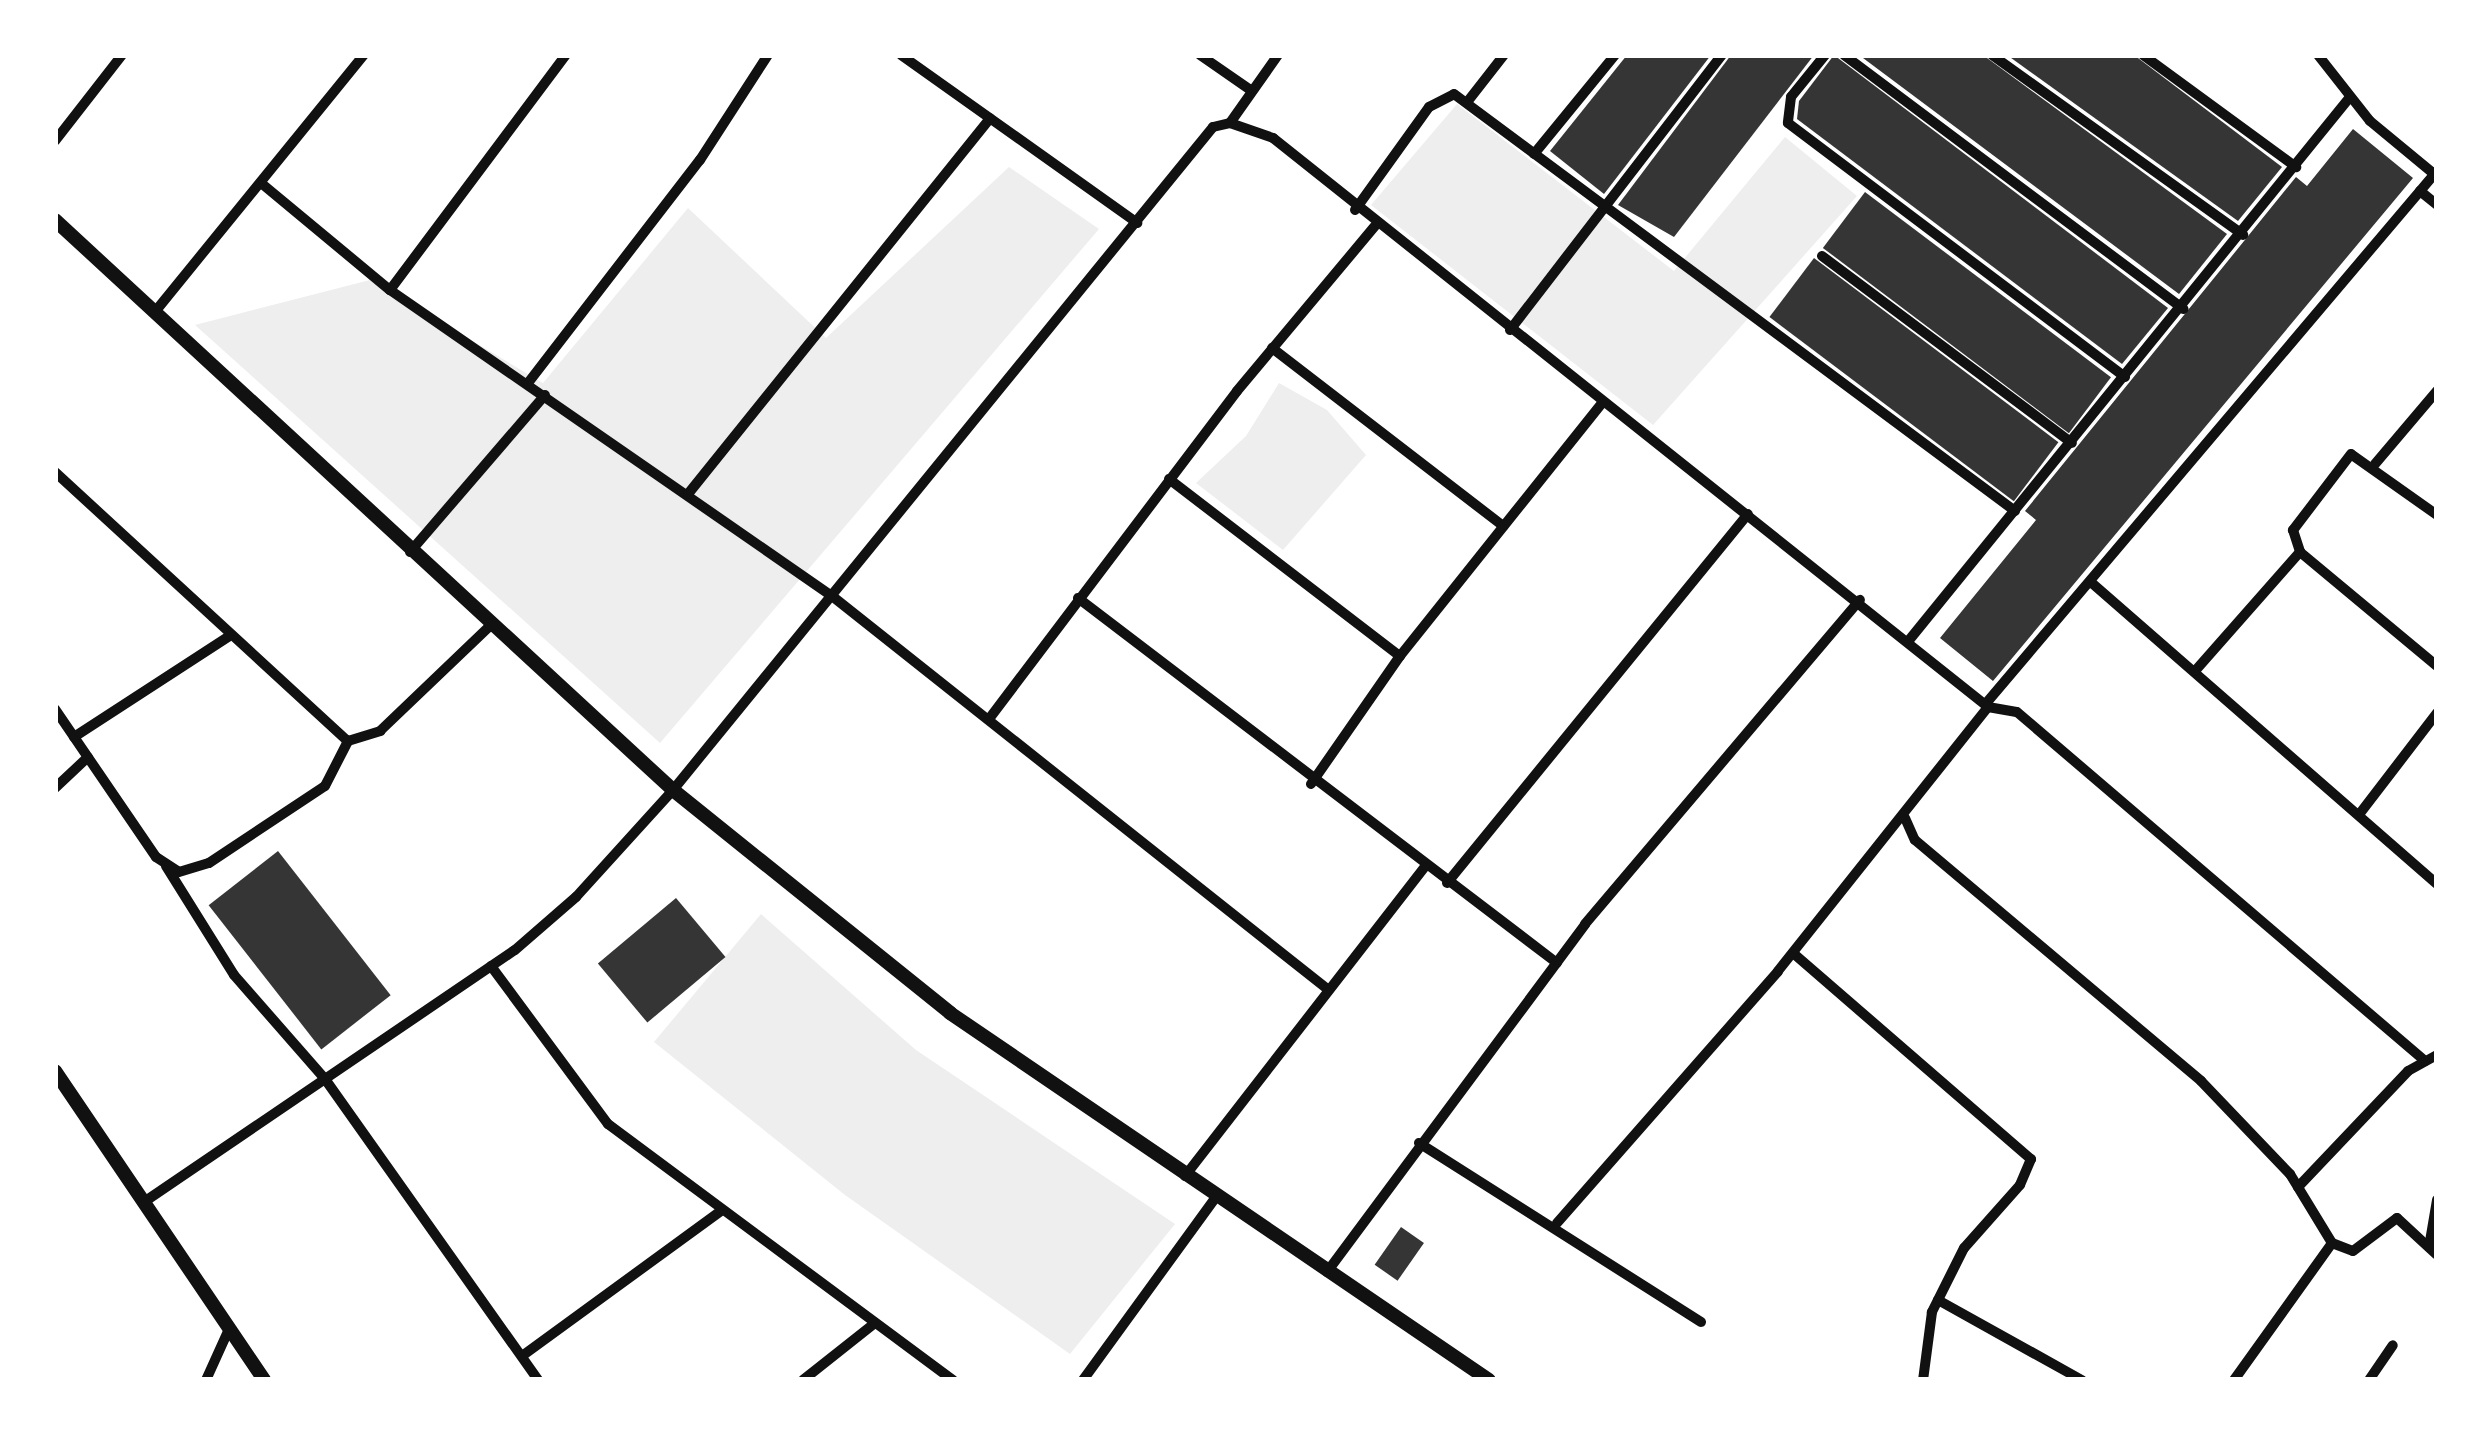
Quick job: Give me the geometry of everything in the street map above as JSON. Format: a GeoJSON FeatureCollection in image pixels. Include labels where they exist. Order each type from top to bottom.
{"type":"FeatureCollection","features":[{"type":"Feature","properties":{"kind":"street"},"geometry":{"type":"LineString","coordinates":[[55,141],[122,55]]}},
{"type":"Feature","properties":{"kind":"street"},"geometry":{"type":"LineString","coordinates":[[154,314],[364,55]]}},
{"type":"Feature","properties":{"kind":"street"},"geometry":{"type":"LineString","coordinates":[[390,290],[566,55]]}},
{"type":"Feature","properties":{"kind":"street"},"geometry":{"type":"LineString","coordinates":[[528,382],[700,160],[768,55]]}},
{"type":"Feature","properties":{"kind":"street"},"geometry":{"type":"LineString","coordinates":[[901,55],[1137,223]]}},
{"type":"Feature","properties":{"kind":"street"},"geometry":{"type":"LineString","coordinates":[[1200,55],[1252,91]]}},
{"type":"Feature","properties":{"kind":"street"},"geometry":{"type":"LineString","coordinates":[[144,1202],[491,966],[576,897],[673,790],[1137,223],[1199,139],[1230,122],[1278,55]]}},
{"type":"Feature","properties":{"kind":"street"},"geometry":{"type":"LineString","coordinates":[[1468,101],[1504,55]]}},
{"type":"Feature","properties":{"kind":"street"},"geometry":{"type":"LineString","coordinates":[[1534,154],[1615,55]]}},
{"type":"Feature","properties":{"kind":"street"},"geometry":{"type":"LineString","coordinates":[[1510,330],[1603,202],[1722,55]]}},
{"type":"Feature","properties":{"kind":"street"},"geometry":{"type":"LineString","coordinates":[[1825,55],[1791,98],[1788,122],[2126,378]]}},
{"type":"Feature","properties":{"kind":"street"},"geometry":{"type":"LineString","coordinates":[[1844,55],[2184,309]]}},
{"type":"Feature","properties":{"kind":"street"},"geometry":{"type":"LineString","coordinates":[[1992,55],[2243,235]]}},
{"type":"Feature","properties":{"kind":"street"},"geometry":{"type":"LineString","coordinates":[[2142,55],[2296,166]]}},
{"type":"Feature","properties":{"kind":"street"},"geometry":{"type":"LineString","coordinates":[[1558,1223],[1793,953],[1905,818],[1988,704],[2436,173],[2350,98],[2318,55]]}},
{"type":"Feature","properties":{"kind":"street"},"geometry":{"type":"LineString","coordinates":[[1354,210],[1429,107],[1454,94],[2015,511]]}},
{"type":"Feature","properties":{"kind":"street"},"geometry":{"type":"LineString","coordinates":[[1910,639],[2184,309],[2350,98]]}},
{"type":"Feature","properties":{"kind":"street"},"geometry":{"type":"LineString","coordinates":[[688,494],[990,118]]}},
{"type":"Feature","properties":{"kind":"street"},"geometry":{"type":"LineString","coordinates":[[1230,122],[1273,138],[1354,210],[1860,600],[1988,704],[2017,712],[2425,1061]]}},
{"type":"Feature","properties":{"kind":"street"},"geometry":{"type":"LineString","coordinates":[[261,183],[390,290],[832,596],[1326,988]]}},
{"type":"Feature","properties":{"kind":"street"},"geometry":{"type":"LineString","coordinates":[[2420,191],[2437,205]]}},
{"type":"Feature","properties":{"kind":"street"},"geometry":{"type":"LineString","coordinates":[[55,220],[489,627],[673,790],[950,1013],[1184,1177],[1489,1380]]}},
{"type":"Feature","properties":{"kind":"street"},"geometry":{"type":"LineString","coordinates":[[989,719],[1168,479],[1375,226]]}},
{"type":"Feature","properties":{"kind":"street"},"geometry":{"type":"LineString","coordinates":[[1822,256],[2072,443]]}},
{"type":"Feature","properties":{"kind":"street"},"geometry":{"type":"LineString","coordinates":[[1272,348],[1503,526]]}},
{"type":"Feature","properties":{"kind":"street"},"geometry":{"type":"LineString","coordinates":[[2375,464],[2437,391]]}},
{"type":"Feature","properties":{"kind":"street"},"geometry":{"type":"LineString","coordinates":[[410,552],[545,395]]}},
{"type":"Feature","properties":{"kind":"street"},"geometry":{"type":"LineString","coordinates":[[1312,784],[1400,656],[1603,402]]}},
{"type":"Feature","properties":{"kind":"street"},"geometry":{"type":"LineString","coordinates":[[2437,515],[2361,454],[2342,460],[2293,530],[2300,552],[2437,666]]}},
{"type":"Feature","properties":{"kind":"street"},"geometry":{"type":"LineString","coordinates":[[56,474],[228,637],[348,741]]}},
{"type":"Feature","properties":{"kind":"street"},"geometry":{"type":"LineString","coordinates":[[1168,479],[1400,656]]}},
{"type":"Feature","properties":{"kind":"street"},"geometry":{"type":"LineString","coordinates":[[1447,883],[1748,514]]}},
{"type":"Feature","properties":{"kind":"street"},"geometry":{"type":"LineString","coordinates":[[2194,671],[2300,552]]}},
{"type":"Feature","properties":{"kind":"street"},"geometry":{"type":"LineString","coordinates":[[2092,584],[2361,812],[2437,884]]}},
{"type":"Feature","properties":{"kind":"street"},"geometry":{"type":"LineString","coordinates":[[1078,598],[1312,784],[1557,963]]}},
{"type":"Feature","properties":{"kind":"street"},"geometry":{"type":"LineString","coordinates":[[1327,1272],[1557,963],[1860,600]]}},
{"type":"Feature","properties":{"kind":"street"},"geometry":{"type":"LineString","coordinates":[[348,741],[380,731],[489,627]]}},
{"type":"Feature","properties":{"kind":"street"},"geometry":{"type":"LineString","coordinates":[[74,737],[228,637]]}},
{"type":"Feature","properties":{"kind":"street"},"geometry":{"type":"LineString","coordinates":[[55,709],[166,866],[234,975],[325,1079],[538,1380]]}},
{"type":"Feature","properties":{"kind":"street"},"geometry":{"type":"LineString","coordinates":[[2361,812],[2437,713]]}},
{"type":"Feature","properties":{"kind":"street"},"geometry":{"type":"LineString","coordinates":[[166,866],[193,872],[299,804],[339,772],[348,741]]}},
{"type":"Feature","properties":{"kind":"street"},"geometry":{"type":"LineString","coordinates":[[55,788],[88,757]]}},
{"type":"Feature","properties":{"kind":"street"},"geometry":{"type":"LineString","coordinates":[[1905,818],[1915,840],[2201,1081],[2298,1187],[2332,1243],[2354,1250],[2397,1218],[2433,1251]]}},
{"type":"Feature","properties":{"kind":"street"},"geometry":{"type":"LineString","coordinates":[[1184,1177],[1326,988],[1425,867]]}},
{"type":"Feature","properties":{"kind":"street"},"geometry":{"type":"LineString","coordinates":[[1793,953],[2031,1160],[1964,1248],[1938,1300],[1923,1380]]}},
{"type":"Feature","properties":{"kind":"street"},"geometry":{"type":"LineString","coordinates":[[491,966],[608,1124],[953,1380]]}},
{"type":"Feature","properties":{"kind":"street"},"geometry":{"type":"LineString","coordinates":[[2298,1187],[2425,1061],[2437,1055]]}},
{"type":"Feature","properties":{"kind":"street"},"geometry":{"type":"LineString","coordinates":[[55,1071],[264,1380]]}},
{"type":"Feature","properties":{"kind":"street"},"geometry":{"type":"LineString","coordinates":[[1419,1144],[1558,1223],[1702,1322]]}},
{"type":"Feature","properties":{"kind":"street"},"geometry":{"type":"LineString","coordinates":[[1083,1380],[1215,1198]]}},
{"type":"Feature","properties":{"kind":"street"},"geometry":{"type":"LineString","coordinates":[[2433,1251],[2437,1200]]}},
{"type":"Feature","properties":{"kind":"street"},"geometry":{"type":"LineString","coordinates":[[522,1356],[722,1210]]}},
{"type":"Feature","properties":{"kind":"street"},"geometry":{"type":"LineString","coordinates":[[2234,1380],[2332,1243]]}},
{"type":"Feature","properties":{"kind":"street"},"geometry":{"type":"LineString","coordinates":[[1938,1300],[2082,1380]]}},
{"type":"Feature","properties":{"kind":"street"},"geometry":{"type":"LineString","coordinates":[[803,1380],[875,1323]]}},
{"type":"Feature","properties":{"kind":"street"},"geometry":{"type":"LineString","coordinates":[[206,1380],[229,1329]]}},
{"type":"Feature","properties":{"kind":"street"},"geometry":{"type":"LineString","coordinates":[[2370,1380],[2393,1345]]}},
{"type":"Feature","properties":{"kind":"shaded area"},"geometry":{"type":"Polygon","coordinates":[[[1457,104],[1674,271],[1785,137],[1857,196],[1653,425],[1371,205],[1457,104]]]}},
{"type":"Feature","properties":{"kind":"shaded area"},"geometry":{"type":"Polygon","coordinates":[[[1009,167],[1099,229],[660,743],[195,325],[370,280],[543,383],[688,208],[826,338],[1009,167]]]}},
{"type":"Feature","properties":{"kind":"shaded area"},"geometry":{"type":"Polygon","coordinates":[[[1279,383],[1327,410],[1366,455],[1283,550],[1196,483],[1246,436],[1279,383]]]}},
{"type":"Feature","properties":{"kind":"shaded area"},"geometry":{"type":"Polygon","coordinates":[[[761,914],[916,1050],[1175,1224],[1070,1354],[845,1195],[654,1042],[761,914]]]}},
{"type":"Feature","properties":{"kind":"building"},"geometry":{"type":"Polygon","coordinates":[[[1627,55],[1711,55],[1604,194],[1550,151],[1627,55]]]}},
{"type":"Feature","properties":{"kind":"building"},"geometry":{"type":"Polygon","coordinates":[[[1731,55],[1814,55],[1674,237],[1618,205],[1731,55]]]}},
{"type":"Feature","properties":{"kind":"building"},"geometry":{"type":"Polygon","coordinates":[[[1834,55],[2168,308],[2122,364],[1797,119],[1799,101],[1834,55]]]}},
{"type":"Feature","properties":{"kind":"building"},"geometry":{"type":"Polygon","coordinates":[[[1859,55],[1983,55],[2227,234],[2179,294],[1859,55]]]}},
{"type":"Feature","properties":{"kind":"building"},"geometry":{"type":"Polygon","coordinates":[[[2007,55],[2134,55],[2282,167],[2238,221],[2007,55]]]}},
{"type":"Feature","properties":{"kind":"building"},"geometry":{"type":"Polygon","coordinates":[[[2353,129],[2413,178],[1993,681],[1940,638],[2036,520],[2025,511],[2296,177],[2307,186],[2353,129]]]}},
{"type":"Feature","properties":{"kind":"building"},"geometry":{"type":"Polygon","coordinates":[[[1865,192],[2111,377],[2069,433],[1823,248],[1865,192]]]}},
{"type":"Feature","properties":{"kind":"building"},"geometry":{"type":"Polygon","coordinates":[[[1814,258],[2058,442],[2014,501],[1769,317],[1814,258]]]}},
{"type":"Feature","properties":{"kind":"building"},"geometry":{"type":"Polygon","coordinates":[[[278,851],[391,995],[321,1049],[209,905],[278,851]]]}},
{"type":"Feature","properties":{"kind":"building"},"geometry":{"type":"Polygon","coordinates":[[[676,898],[725,957],[647,1023],[598,964],[676,898]]]}},
{"type":"Feature","properties":{"kind":"building"},"geometry":{"type":"Polygon","coordinates":[[[1401,1227],[1424,1243],[1398,1281],[1375,1265],[1401,1227]]]}}]}
